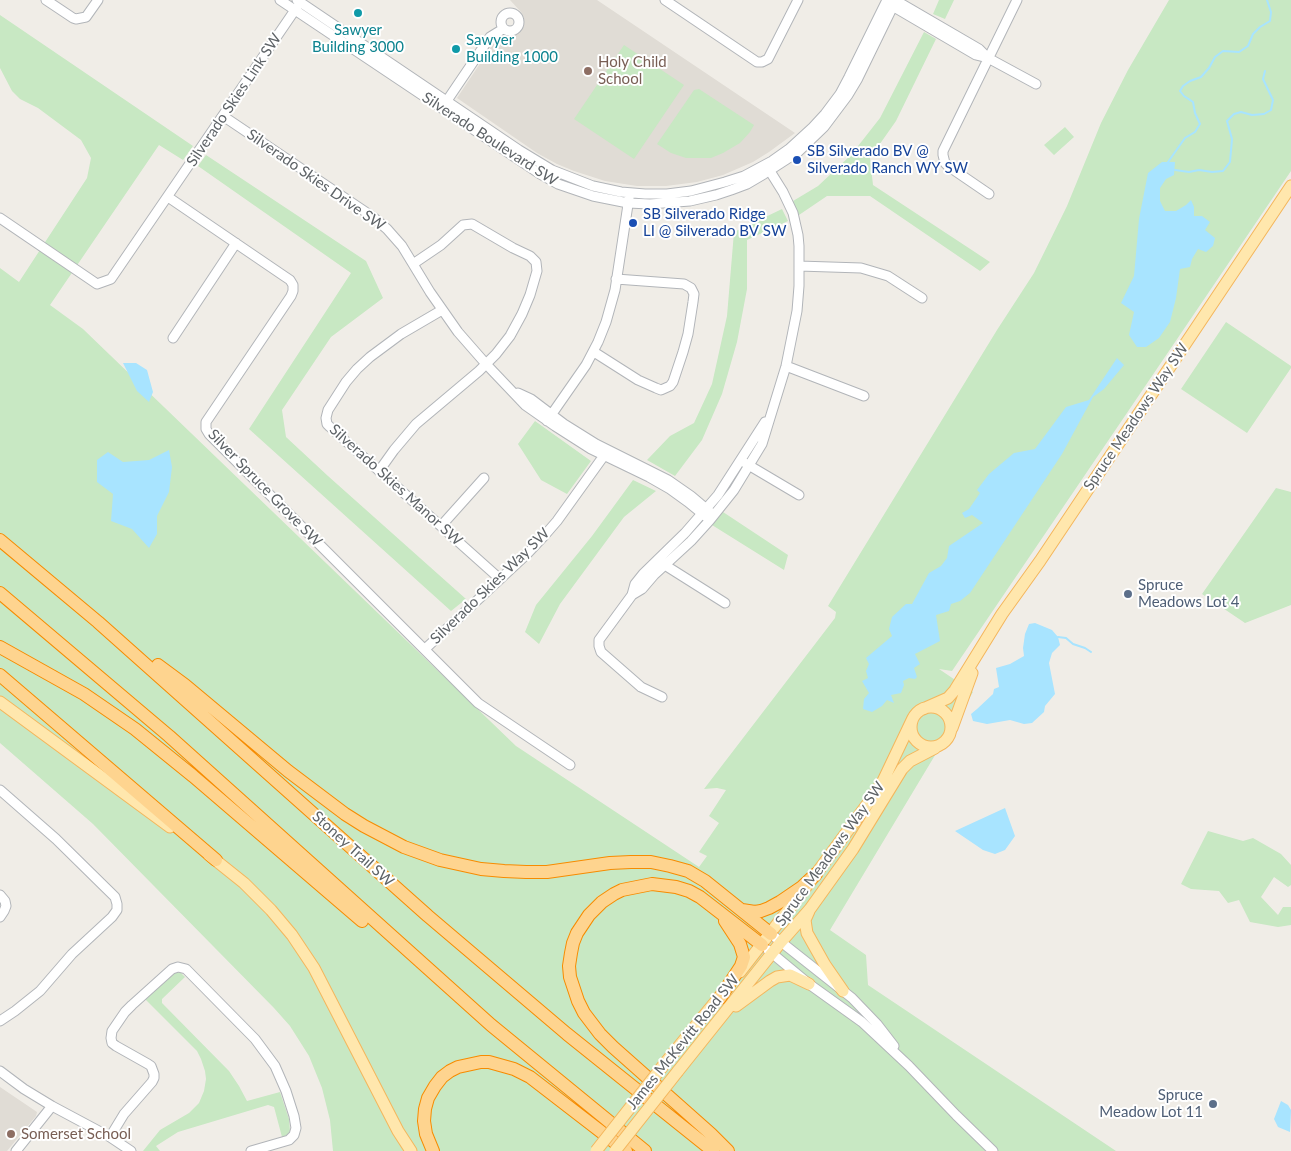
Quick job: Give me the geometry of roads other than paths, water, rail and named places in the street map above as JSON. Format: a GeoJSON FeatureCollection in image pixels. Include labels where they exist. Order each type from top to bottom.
{"type":"FeatureCollection","features":[{"type":"Feature","properties":{"kind":"highway","name":"Stoney Trail SW"},"geometry":{"type":"LineString","coordinates":[[0,540],[98,622],[428,916],[553,1022],[713,1151]]}},
{"type":"Feature","properties":{"kind":"highway"},"geometry":{"type":"LineString","coordinates":[[0,593],[169,736],[491,1025]]}},
{"type":"Feature","properties":{"kind":"highway"},"geometry":{"type":"LineString","coordinates":[[98,622],[185,685],[288,771],[345,814],[404,847],[440,860],[481,869],[504,871],[547,872],[631,862],[651,862],[670,866],[688,871],[705,881],[771,934]]}},
{"type":"Feature","properties":{"kind":"highway"},"geometry":{"type":"LineString","coordinates":[[0,648],[84,694],[135,728],[382,939],[645,1151]]}},
{"type":"Feature","properties":{"kind":"highway"},"geometry":{"type":"LineString","coordinates":[[0,674],[216,860]]}},
{"type":"Feature","properties":{"kind":"highway"},"geometry":{"type":"LineString","coordinates":[[742,910],[755,912],[769,908],[796,891],[816,874]]}},
{"type":"Feature","properties":{"kind":"highway"},"geometry":{"type":"LineString","coordinates":[[728,1151],[600,1034],[584,1013],[578,1001],[570,977],[569,966],[573,943],[594,909],[614,894],[637,886],[652,884],[676,887],[700,897],[762,945]]}},
{"type":"Feature","properties":{"kind":"highway"},"geometry":{"type":"LineString","coordinates":[[712,906],[734,934],[744,956],[741,966],[720,998]]}},
{"type":"Feature","properties":{"kind":"highway"},"geometry":{"type":"LineString","coordinates":[[433,1151],[426,1134],[424,1120],[428,1098],[442,1077],[450,1071],[458,1067],[481,1062],[489,1062],[514,1069],[530,1077],[626,1151]]}},
{"type":"Feature","properties":{"kind":"main road","name":"Spruce Meadows Way SW"},"geometry":{"type":"LineString","coordinates":[[923,709],[948,698],[958,686],[1002,614],[1040,561],[1291,186]]}},
{"type":"Feature","properties":{"kind":"main road","name":"Spruce Meadows Way SW"},"geometry":{"type":"LineString","coordinates":[[951,733],[981,648]]}},
{"type":"Feature","properties":{"kind":"main road"},"geometry":{"type":"LineString","coordinates":[[0,702],[216,860],[244,883],[271,910],[298,943],[314,968],[398,1131],[411,1151]]}},
{"type":"Feature","properties":{"kind":"main road"},"geometry":{"type":"LineString","coordinates":[[937,708],[947,715],[950,721],[951,733],[943,744],[934,747],[925,746],[914,738],[911,725],[913,718],[923,709],[937,708]]}},
{"type":"Feature","properties":{"kind":"main road","name":"Spruce Meadows Way SW"},"geometry":{"type":"LineString","coordinates":[[771,934],[853,825],[883,781],[913,718]]}},
{"type":"Feature","properties":{"kind":"main road","name":"Spruce Meadows Way SW"},"geometry":{"type":"LineString","coordinates":[[781,942],[810,909],[853,849],[902,769],[910,761],[934,747]]}},
{"type":"Feature","properties":{"kind":"main road"},"geometry":{"type":"LineString","coordinates":[[810,909],[806,920],[807,933],[825,965],[843,991]]}},
{"type":"Feature","properties":{"kind":"main road","name":"James McKevitt Road SW"},"geometry":{"type":"LineString","coordinates":[[596,1151],[771,934]]}},
{"type":"Feature","properties":{"kind":"main road","name":"James McKevitt Road SW"},"geometry":{"type":"LineString","coordinates":[[614,1151],[781,942]]}},
{"type":"Feature","properties":{"kind":"main road"},"geometry":{"type":"LineString","coordinates":[[722,1018],[742,1001],[777,977],[790,976],[809,984]]}},
{"type":"Feature","properties":{"kind":"street"},"geometry":{"type":"LineString","coordinates":[[46,0],[73,18],[80,19],[86,17],[98,0]]}},
{"type":"Feature","properties":{"kind":"street","name":"Silverado Boulevard SW"},"geometry":{"type":"LineString","coordinates":[[280,0],[297,4],[444,105],[524,164],[549,179],[593,196],[629,198],[667,204],[706,198],[747,184],[800,139],[832,104],[849,77],[890,1]]}},
{"type":"Feature","properties":{"kind":"street"},"geometry":{"type":"LineString","coordinates":[[665,0],[757,62],[762,62],[768,58],[798,0]]}},
{"type":"Feature","properties":{"kind":"street"},"geometry":{"type":"LineString","coordinates":[[989,194],[948,166],[945,163],[943,151],[1017,0]]}},
{"type":"Feature","properties":{"kind":"street"},"geometry":{"type":"LineString","coordinates":[[890,1],[979,49],[988,58],[1036,84]]}},
{"type":"Feature","properties":{"kind":"street","name":"Silverado Skies Link SW"},"geometry":{"type":"LineString","coordinates":[[0,218],[96,284],[111,279],[168,198],[297,4]]}},
{"type":"Feature","properties":{"kind":"street"},"geometry":{"type":"LineString","coordinates":[[444,105],[490,37],[503,29]]}},
{"type":"Feature","properties":{"kind":"street","name":"Silverado Skies Drive SW"},"geometry":{"type":"LineString","coordinates":[[223,116],[373,217],[387,229],[402,246],[458,332],[525,405],[583,436],[606,453],[668,480],[691,496],[712,518]]}},
{"type":"Feature","properties":{"kind":"street"},"geometry":{"type":"LineString","coordinates":[[632,595],[642,589],[654,574],[712,518],[734,490],[762,444],[786,366],[797,311],[799,266],[798,235],[793,213],[784,192],[768,168]]}},
{"type":"Feature","properties":{"kind":"street","name":"Silver Spruce Grove SW"},"geometry":{"type":"LineString","coordinates":[[168,198],[290,280],[293,285],[293,291],[206,422],[206,429],[425,649]]}},
{"type":"Feature","properties":{"kind":"street"},"geometry":{"type":"LineString","coordinates":[[549,418],[594,352],[606,322],[616,279],[629,198]]}},
{"type":"Feature","properties":{"kind":"street"},"geometry":{"type":"LineString","coordinates":[[379,471],[405,435],[486,364],[510,336],[522,314],[534,285],[537,271],[536,262],[530,256],[476,226],[467,224],[461,227],[442,245],[413,264]]}},
{"type":"Feature","properties":{"kind":"street"},"geometry":{"type":"LineString","coordinates":[[173,338],[236,243]]}},
{"type":"Feature","properties":{"kind":"street"},"geometry":{"type":"LineString","coordinates":[[799,266],[861,268],[888,276],[922,298]]}},
{"type":"Feature","properties":{"kind":"street"},"geometry":{"type":"LineString","coordinates":[[594,352],[638,380],[661,390],[670,386],[673,382],[683,352],[694,302],[694,294],[691,288],[684,284],[616,279]]}},
{"type":"Feature","properties":{"kind":"street","name":"Silverado Skies Manor SW"},"geometry":{"type":"LineString","coordinates":[[442,310],[401,334],[370,357],[346,382],[326,414],[326,421],[330,427],[500,579]]}},
{"type":"Feature","properties":{"kind":"street"},"geometry":{"type":"LineString","coordinates":[[786,366],[864,396]]}},
{"type":"Feature","properties":{"kind":"street"},"geometry":{"type":"LineString","coordinates":[[662,697],[645,690],[601,652],[599,642],[601,636],[632,595],[635,584],[656,560],[685,533],[718,495],[771,414]]}},
{"type":"Feature","properties":{"kind":"street","name":"Silverado Skies Way SW"},"geometry":{"type":"LineString","coordinates":[[425,649],[500,579],[557,522],[606,453]]}},
{"type":"Feature","properties":{"kind":"street"},"geometry":{"type":"LineString","coordinates":[[741,461],[799,495]]}},
{"type":"Feature","properties":{"kind":"street"},"geometry":{"type":"LineString","coordinates":[[441,526],[484,478]]}},
{"type":"Feature","properties":{"kind":"street"},"geometry":{"type":"LineString","coordinates":[[656,560],[725,603]]}},
{"type":"Feature","properties":{"kind":"street"},"geometry":{"type":"LineString","coordinates":[[425,649],[478,703],[570,765]]}},
{"type":"Feature","properties":{"kind":"street"},"geometry":{"type":"LineString","coordinates":[[0,790],[62,844],[114,897],[117,910],[112,917],[72,954],[40,991],[0,1021]]}},
{"type":"Feature","properties":{"kind":"street"},"geometry":{"type":"LineString","coordinates":[[0,895],[5,901],[6,906],[0,916]]}},
{"type":"Feature","properties":{"kind":"street"},"geometry":{"type":"LineString","coordinates":[[771,934],[852,998],[877,1024],[909,1066]]}},
{"type":"Feature","properties":{"kind":"street"},"geometry":{"type":"LineString","coordinates":[[762,945],[809,984],[862,1022],[909,1066],[993,1151]]}},
{"type":"Feature","properties":{"kind":"street"},"geometry":{"type":"LineString","coordinates":[[110,1137],[124,1114],[154,1078],[151,1066],[112,1042],[112,1031],[132,1005],[172,969],[181,967],[255,1039],[274,1066],[286,1090],[294,1116],[296,1128],[294,1135],[289,1140],[250,1151]]}},
{"type":"Feature","properties":{"kind":"street"},"geometry":{"type":"LineString","coordinates":[[0,1071],[24,1089],[52,1106],[132,1151]]}},
{"type":"Feature","properties":{"kind":"street"},"geometry":{"type":"LineString","coordinates":[[16,1151],[52,1106]]}},
{"type":"Feature","properties":{"kind":"water"},"geometry":{"type":"Polygon","coordinates":[[[1162,162],[1175,162],[1174,175],[1166,179],[1160,188],[1160,201],[1165,211],[1176,211],[1191,200],[1194,207],[1194,216],[1202,216],[1210,222],[1205,230],[1215,238],[1213,246],[1206,252],[1198,249],[1190,267],[1180,269],[1170,322],[1159,338],[1146,347],[1137,347],[1129,335],[1134,312],[1121,303],[1134,276],[1139,219],[1148,173],[1162,162]]]}},
{"type":"Feature","properties":{"kind":"water"},"geometry":{"type":"Polygon","coordinates":[[[1117,358],[1124,365],[1104,389],[1093,397],[1062,454],[970,593],[960,601],[951,604],[949,611],[936,615],[940,641],[915,654],[920,664],[914,668],[917,677],[903,681],[904,685],[901,693],[891,695],[894,703],[887,700],[882,706],[872,712],[863,709],[864,699],[869,693],[862,681],[868,678],[866,671],[869,664],[866,658],[892,636],[889,629],[892,617],[906,604],[912,604],[929,573],[941,566],[947,558],[949,546],[983,523],[972,515],[965,518],[962,513],[969,509],[980,493],[977,490],[989,474],[1014,453],[1035,449],[1066,407],[1089,400],[1117,358]]]}},
{"type":"Feature","properties":{"kind":"water"},"geometry":{"type":"Polygon","coordinates":[[[123,363],[136,363],[147,370],[153,392],[149,402],[137,391],[123,363]]]}},
{"type":"Feature","properties":{"kind":"water"},"geometry":{"type":"Polygon","coordinates":[[[169,450],[172,467],[169,492],[157,516],[157,534],[149,548],[132,529],[111,521],[113,494],[97,482],[97,460],[108,452],[123,462],[149,460],[169,450]]]}},
{"type":"Feature","properties":{"kind":"water"},"geometry":{"type":"Polygon","coordinates":[[[1035,623],[1052,630],[1058,637],[1060,645],[1052,653],[1049,663],[1055,694],[1045,706],[1044,712],[1032,723],[1024,724],[1010,720],[987,724],[973,721],[971,714],[993,694],[994,689],[999,687],[996,668],[1010,664],[1024,656],[1025,634],[1029,624],[1035,623]]]}},
{"type":"Feature","properties":{"kind":"water"},"geometry":{"type":"Polygon","coordinates":[[[1005,808],[1015,836],[1005,850],[995,854],[983,850],[955,831],[1005,808]]]}},
{"type":"Feature","properties":{"kind":"water"},"geometry":{"type":"Polygon","coordinates":[[[1281,1101],[1288,1105],[1291,1110],[1290,1132],[1278,1127],[1274,1119],[1281,1101]]]}},
{"type":"Feature","properties":{"kind":"waterway"},"geometry":{"type":"LineString","coordinates":[[1168,162],[1185,138],[1195,132],[1200,124],[1193,102],[1180,91],[1183,86],[1201,77],[1215,57],[1223,51],[1239,52],[1248,46],[1253,34],[1270,21],[1271,12],[1267,0]]}},
{"type":"Feature","properties":{"kind":"waterway"},"geometry":{"type":"LineString","coordinates":[[1175,170],[1189,172],[1199,170],[1223,171],[1230,162],[1232,139],[1227,121],[1234,114],[1241,112],[1252,115],[1264,114],[1271,110],[1273,100],[1263,79],[1265,71]]}},
{"type":"Feature","properties":{"kind":"waterway"},"geometry":{"type":"LineString","coordinates":[[1058,637],[1066,638],[1073,644],[1091,652]]}},
{"type":"Feature","properties":{"kind":"place","name":"Sawyer Building 3000"},"geometry":{"type":"Point","coordinates":[358,13]}},
{"type":"Feature","properties":{"kind":"place","name":"Sawyer Building 1000"},"geometry":{"type":"Point","coordinates":[456,49]}},
{"type":"Feature","properties":{"kind":"place","name":"Holy Child School"},"geometry":{"type":"Point","coordinates":[588,71]}},
{"type":"Feature","properties":{"kind":"place","name":"SB Silverado BV @ Silverado Ranch WY SW"},"geometry":{"type":"Point","coordinates":[797,160]}},
{"type":"Feature","properties":{"kind":"place","name":"SB Silverado Ridge LI @ Silverado BV SW"},"geometry":{"type":"Point","coordinates":[633,223]}},
{"type":"Feature","properties":{"kind":"place","name":"Spruce Meadows Lot 4"},"geometry":{"type":"Point","coordinates":[1128,594]}},
{"type":"Feature","properties":{"kind":"place","name":"Spruce Meadow Lot 11"},"geometry":{"type":"Point","coordinates":[1213,1104]}},
{"type":"Feature","properties":{"kind":"place","name":"Somerset School"},"geometry":{"type":"Point","coordinates":[11,1134]}}]}
